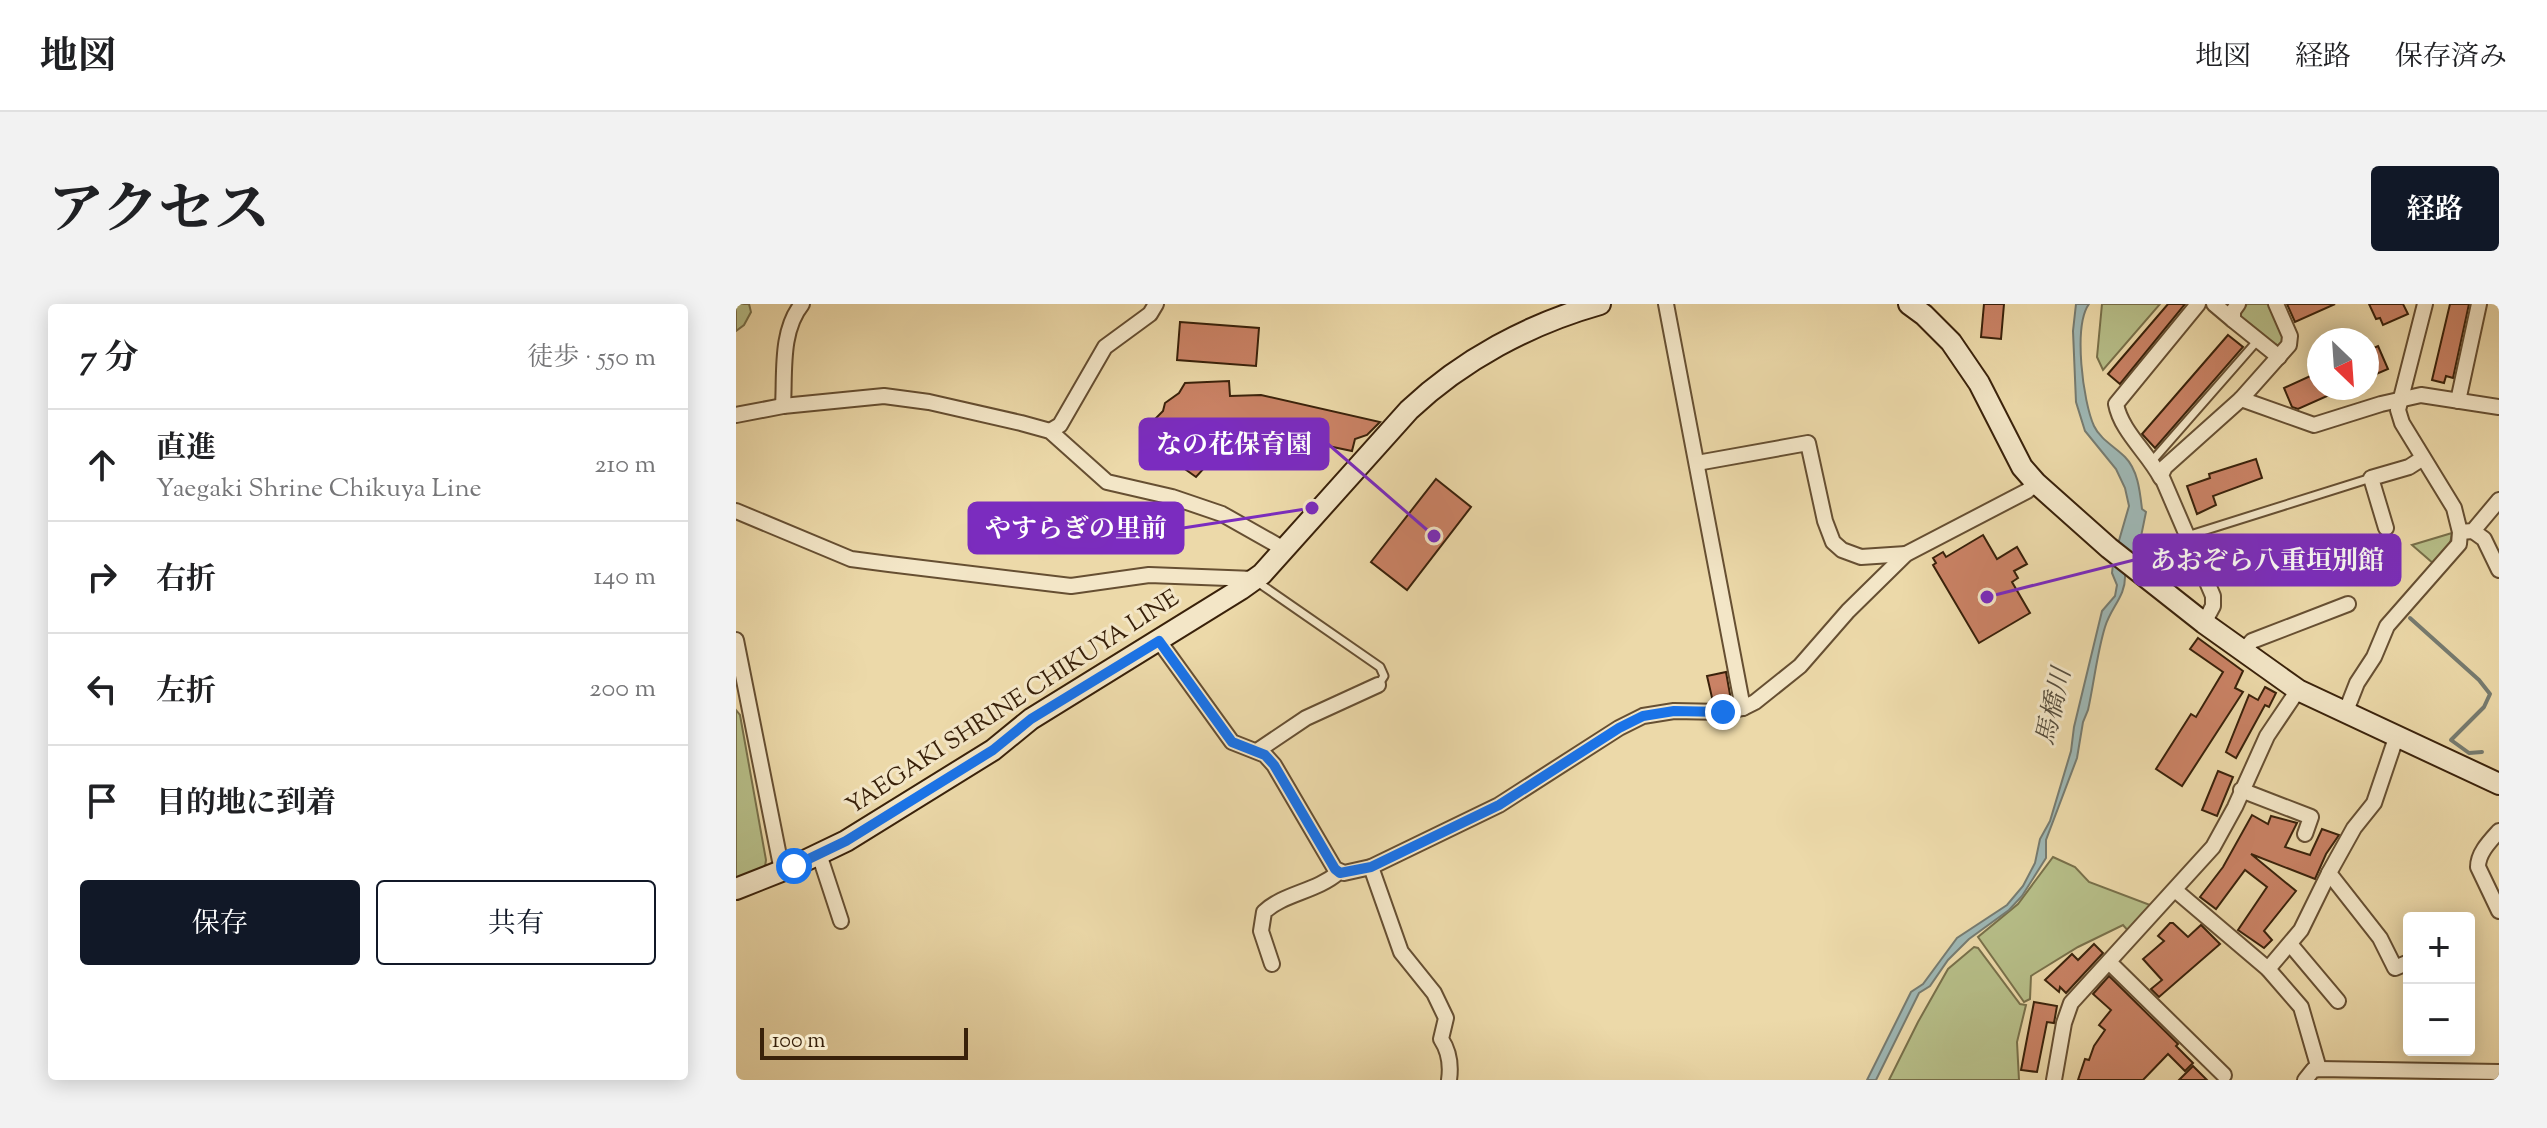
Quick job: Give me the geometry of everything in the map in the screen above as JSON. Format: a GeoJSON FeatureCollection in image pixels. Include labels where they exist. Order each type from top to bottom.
{"type":"FeatureCollection","features":[{"type":"Feature","properties":{"kind":"main road","name":"YAEGAKI SHRINE CHIKUYA LINE"},"geometry":{"type":"LineString","coordinates":[[736,889],[846,841],[993,750],[1031,719],[1254,579],[1409,410],[1453,373],[1475,358],[1543,325],[1600,304]]}},
{"type":"Feature","properties":{"kind":"main road"},"geometry":{"type":"LineString","coordinates":[[1909,304],[1951,342],[1979,383],[2022,467],[2036,483],[2139,573],[2298,690],[2499,784]]}},
{"type":"Feature","properties":{"kind":"street"},"geometry":{"type":"LineString","coordinates":[[783,406],[788,331],[802,304]]}},
{"type":"Feature","properties":{"kind":"street"},"geometry":{"type":"LineString","coordinates":[[1050,431],[1060,425],[1105,347],[1150,314],[1156,304]]}},
{"type":"Feature","properties":{"kind":"street"},"geometry":{"type":"LineString","coordinates":[[1666,304],[1743,708]]}},
{"type":"Feature","properties":{"kind":"street"},"geometry":{"type":"LineString","coordinates":[[2198,304],[2117,400],[2120,419],[2161,478],[2213,596],[2213,606],[2204,623]]}},
{"type":"Feature","properties":{"kind":"street"},"geometry":{"type":"LineString","coordinates":[[2214,304],[2279,357]]}},
{"type":"Feature","properties":{"kind":"street"},"geometry":{"type":"LineString","coordinates":[[2233,320],[2233,311],[2238,304]]}},
{"type":"Feature","properties":{"kind":"street"},"geometry":{"type":"LineString","coordinates":[[2161,478],[2165,467],[2241,399],[2289,345],[2290,338],[2276,304]]}},
{"type":"Feature","properties":{"kind":"street"},"geometry":{"type":"LineString","coordinates":[[2425,304],[2399,417],[2467,532],[2484,539],[2499,570]]}},
{"type":"Feature","properties":{"kind":"street"},"geometry":{"type":"LineString","coordinates":[[2458,401],[2479,304]]}},
{"type":"Feature","properties":{"kind":"street"},"geometry":{"type":"LineString","coordinates":[[2241,399],[2314,425],[2421,395],[2499,407]]}},
{"type":"Feature","properties":{"kind":"street"},"geometry":{"type":"LineString","coordinates":[[736,415],[783,406],[884,396],[929,402],[1050,431],[1107,482],[1172,497],[1222,514],[1284,549]]}},
{"type":"Feature","properties":{"kind":"street"},"geometry":{"type":"LineString","coordinates":[[1697,463],[1808,443],[1825,521],[1833,542],[1842,550],[1861,557],[1906,554]]}},
{"type":"Feature","properties":{"kind":"street"},"geometry":{"type":"LineString","coordinates":[[2386,528],[2371,478],[2409,467],[2423,458]]}},
{"type":"Feature","properties":{"kind":"street"},"geometry":{"type":"LineString","coordinates":[[1272,964],[1261,931],[1264,912],[1273,904],[1327,883],[1339,872],[1371,867],[1499,805],[1619,728],[1643,716],[1674,711],[1723,712],[1743,708],[1769,693],[1800,666],[1848,611],[1906,554],[2027,491],[2036,483]]}},
{"type":"Feature","properties":{"kind":"street"},"geometry":{"type":"LineString","coordinates":[[2346,711],[2387,626],[2453,553],[2467,532],[2499,500]]}},
{"type":"Feature","properties":{"kind":"street"},"geometry":{"type":"LineString","coordinates":[[736,511],[851,559],[889,564],[1071,586],[1149,575],[1254,579]]}},
{"type":"Feature","properties":{"kind":"street"},"geometry":{"type":"LineString","coordinates":[[2243,651],[2252,641],[2348,604]]}},
{"type":"Feature","properties":{"kind":"street"},"geometry":{"type":"LineString","coordinates":[[736,640],[782,871]]}},
{"type":"Feature","properties":{"kind":"street"},"geometry":{"type":"LineString","coordinates":[[1159,641],[1232,742],[1257,751],[1274,765],[1339,872]]}},
{"type":"Feature","properties":{"kind":"street"},"geometry":{"type":"LineString","coordinates":[[1257,751],[1306,718],[1378,685]]}},
{"type":"Feature","properties":{"kind":"street"},"geometry":{"type":"LineString","coordinates":[[2054,1080],[2064,1023],[2071,1003],[2213,847],[2267,736],[2298,690]]}},
{"type":"Feature","properties":{"kind":"street"},"geometry":{"type":"LineString","coordinates":[[2268,969],[2301,930],[2354,828],[2374,803],[2397,735]]}},
{"type":"Feature","properties":{"kind":"street"},"geometry":{"type":"LineString","coordinates":[[2241,790],[2311,817],[2305,834]]}},
{"type":"Feature","properties":{"kind":"street"},"geometry":{"type":"LineString","coordinates":[[2499,831],[2478,861],[2480,874],[2499,911]]}},
{"type":"Feature","properties":{"kind":"street"},"geometry":{"type":"LineString","coordinates":[[819,854],[841,921]]}},
{"type":"Feature","properties":{"kind":"street"},"geometry":{"type":"LineString","coordinates":[[1371,867],[1401,952],[1434,993],[1446,1018],[1441,1039],[1448,1058],[1449,1080]]}},
{"type":"Feature","properties":{"kind":"street"},"geometry":{"type":"LineString","coordinates":[[2329,873],[2380,938],[2395,968],[2403,965]]}},
{"type":"Feature","properties":{"kind":"street"},"geometry":{"type":"LineString","coordinates":[[2175,890],[2268,969],[2301,1007],[2319,1069]]}},
{"type":"Feature","properties":{"kind":"street"},"geometry":{"type":"LineString","coordinates":[[2290,944],[2338,1001]]}},
{"type":"Feature","properties":{"kind":"street"},"geometry":{"type":"LineString","coordinates":[[2109,962],[2224,1075]]}},
{"type":"Feature","properties":{"kind":"street"},"geometry":{"type":"LineString","coordinates":[[2305,1080],[2313,1070],[2319,1069],[2499,1072]]}},
{"type":"Feature","properties":{"kind":"lane"},"geometry":{"type":"LineString","coordinates":[[2152,461],[2258,340]]}},
{"type":"Feature","properties":{"kind":"lane"},"geometry":{"type":"LineString","coordinates":[[2187,536],[2371,478]]}},
{"type":"Feature","properties":{"kind":"lane"},"geometry":{"type":"LineString","coordinates":[[1254,579],[1380,667],[1384,676],[1378,685]]}},
{"type":"Feature","properties":{"kind":"green space"},"geometry":{"type":"Polygon","coordinates":[[[736,304],[749,304],[751,312],[744,325],[736,331],[736,304]]]}},
{"type":"Feature","properties":{"kind":"green space"},"geometry":{"type":"Polygon","coordinates":[[[2102,304],[2160,304],[2103,370],[2097,357],[2102,304]]]}},
{"type":"Feature","properties":{"kind":"green space"},"geometry":{"type":"Polygon","coordinates":[[[2247,304],[2271,304],[2286,339],[2281,346],[2270,343],[2239,315],[2247,304]]]}},
{"type":"Feature","properties":{"kind":"green space"},"geometry":{"type":"Polygon","coordinates":[[[2452,533],[2450,544],[2434,564],[2412,545],[2452,533]]]}},
{"type":"Feature","properties":{"kind":"green space"},"geometry":{"type":"Polygon","coordinates":[[[736,710],[740,715],[766,860],[765,867],[736,879],[736,710]]]}},
{"type":"Feature","properties":{"kind":"green space"},"geometry":{"type":"Polygon","coordinates":[[[2053,857],[2075,867],[2089,882],[2150,905],[2130,933],[2123,925],[2078,947],[2031,976],[2030,999],[2024,1002],[1978,937],[2018,904],[2053,857]]]}},
{"type":"Feature","properties":{"kind":"green space"},"geometry":{"type":"Polygon","coordinates":[[[1974,947],[1978,948],[2020,1004],[2026,1005],[2017,1042],[2019,1080],[1889,1080],[1948,969],[1974,947]]]}},
{"type":"Feature","properties":{"kind":"water"},"geometry":{"type":"Polygon","coordinates":[[[2076,304],[2089,304],[2081,329],[2081,364],[2090,415],[2100,435],[2133,468],[2142,509],[2146,512],[2135,566],[2116,551],[2129,506],[2125,488],[2116,469],[2085,431],[2076,402],[2073,331],[2076,304]]]}},
{"type":"Feature","properties":{"kind":"water"},"geometry":{"type":"Polygon","coordinates":[[[2114,555],[2132,569],[2125,575],[2121,595],[2105,627],[2077,758],[2046,840],[2046,858],[2022,896],[2009,910],[1969,939],[1948,960],[1930,986],[1919,993],[1876,1080],[1867,1080],[1911,992],[1923,984],[1957,938],[2007,905],[2023,886],[2035,863],[2040,839],[2050,821],[2071,751],[2102,611],[2115,596],[2117,585],[2112,573],[2114,555]]]}},
{"type":"Feature","properties":{"kind":"building"},"geometry":{"type":"Polygon","coordinates":[[[1984,304],[2004,304],[2001,339],[1981,337],[1984,304]]]}},
{"type":"Feature","properties":{"kind":"building"},"geometry":{"type":"Polygon","coordinates":[[[2168,304],[2185,304],[2120,384],[2108,374],[2168,304]]]}},
{"type":"Feature","properties":{"kind":"building"},"geometry":{"type":"Polygon","coordinates":[[[2287,304],[2335,304],[2295,322],[2287,304]]]}},
{"type":"Feature","properties":{"kind":"building"},"geometry":{"type":"Polygon","coordinates":[[[2369,304],[2403,304],[2408,314],[2383,325],[2380,318],[2376,319],[2369,304]]]}},
{"type":"Feature","properties":{"kind":"building"},"geometry":{"type":"Polygon","coordinates":[[[2450,304],[2469,304],[2453,378],[2446,376],[2444,383],[2432,380],[2450,304]]]}},
{"type":"Feature","properties":{"kind":"building"},"geometry":{"type":"Polygon","coordinates":[[[1180,322],[1259,328],[1256,366],[1177,360],[1180,322]]]}},
{"type":"Feature","properties":{"kind":"building"},"geometry":{"type":"Polygon","coordinates":[[[2228,335],[2243,347],[2155,448],[2142,434],[2228,335]]]}},
{"type":"Feature","properties":{"kind":"building"},"geometry":{"type":"Polygon","coordinates":[[[2379,348],[2388,369],[2379,373],[2379,348]]]}},
{"type":"Feature","properties":{"kind":"building"},"geometry":{"type":"Polygon","coordinates":[[[2307,377],[2307,400],[2318,400],[2298,409],[2292,407],[2284,388],[2307,377]]]}},
{"type":"Feature","properties":{"kind":"building"},"geometry":{"type":"Polygon","coordinates":[[[1229,381],[1230,396],[1261,395],[1380,422],[1367,435],[1355,439],[1352,451],[1309,442],[1306,459],[1287,455],[1291,439],[1274,435],[1277,423],[1261,420],[1202,422],[1224,448],[1206,449],[1207,465],[1196,477],[1182,467],[1171,467],[1170,449],[1156,435],[1154,420],[1163,411],[1165,403],[1179,393],[1185,383],[1229,381]]]}},
{"type":"Feature","properties":{"kind":"building"},"geometry":{"type":"Polygon","coordinates":[[[2256,459],[2262,478],[2213,496],[2216,505],[2197,514],[2187,486],[2210,478],[2209,474],[2256,459]]]}},
{"type":"Feature","properties":{"kind":"building"},"geometry":{"type":"Polygon","coordinates":[[[1436,479],[1471,507],[1407,590],[1371,562],[1436,479]]]}},
{"type":"Feature","properties":{"kind":"building"},"geometry":{"type":"Polygon","coordinates":[[[1983,535],[1997,559],[2017,547],[2027,564],[2014,571],[2018,578],[2012,582],[2030,613],[1979,643],[1933,565],[1936,563],[1933,558],[1943,552],[1946,557],[1983,535]]]}},
{"type":"Feature","properties":{"kind":"building"},"geometry":{"type":"Polygon","coordinates":[[[2198,638],[2243,671],[2235,688],[2243,692],[2182,786],[2156,769],[2191,714],[2196,717],[2223,672],[2190,649],[2198,638]]]}},
{"type":"Feature","properties":{"kind":"building"},"geometry":{"type":"Polygon","coordinates":[[[1726,672],[1731,700],[1713,702],[1707,676],[1726,672]]]}},
{"type":"Feature","properties":{"kind":"building"},"geometry":{"type":"Polygon","coordinates":[[[2265,687],[2276,693],[2269,707],[2265,705],[2236,758],[2226,752],[2249,695],[2258,700],[2265,687]]]}},
{"type":"Feature","properties":{"kind":"building"},"geometry":{"type":"Polygon","coordinates":[[[2218,771],[2233,777],[2217,816],[2202,810],[2218,771]]]}},
{"type":"Feature","properties":{"kind":"building"},"geometry":{"type":"Polygon","coordinates":[[[2252,815],[2268,824],[2271,816],[2297,823],[2285,847],[2310,855],[2322,829],[2339,835],[2315,879],[2251,854],[2296,891],[2264,931],[2272,940],[2264,948],[2238,930],[2267,887],[2245,870],[2216,909],[2200,897],[2223,867],[2252,815]]]}},
{"type":"Feature","properties":{"kind":"building"},"geometry":{"type":"Polygon","coordinates":[[[2170,923],[2188,937],[2201,925],[2220,944],[2159,997],[2151,989],[2162,980],[2143,959],[2164,941],[2158,936],[2170,923]]]}},
{"type":"Feature","properties":{"kind":"building"},"geometry":{"type":"Polygon","coordinates":[[[2094,944],[2103,953],[2066,993],[2060,987],[2059,992],[2045,980],[2072,954],[2078,960],[2094,944]]]}},
{"type":"Feature","properties":{"kind":"building"},"geometry":{"type":"Polygon","coordinates":[[[2109,976],[2178,1044],[2176,1046],[2193,1063],[2185,1071],[2168,1054],[2143,1080],[2078,1080],[2085,1059],[2089,1060],[2105,1030],[2099,1025],[2111,1010],[2093,994],[2109,976]]]}},
{"type":"Feature","properties":{"kind":"building"},"geometry":{"type":"Polygon","coordinates":[[[2034,1002],[2057,1006],[2054,1023],[2047,1022],[2037,1072],[2021,1070],[2034,1002]]]}},
{"type":"Feature","properties":{"kind":"building"},"geometry":{"type":"Polygon","coordinates":[[[2193,1066],[2207,1080],[2179,1080],[2193,1066]]]}},
{"type":"Feature","properties":{"kind":"waterway"},"geometry":{"type":"LineString","coordinates":[[2410,618],[2479,680],[2490,694],[2484,707],[2451,740],[2469,753],[2482,752]]}},
{"type":"Feature","properties":{"kind":"place","name":"やすらぎの里前"},"geometry":{"type":"Point","coordinates":[1312,508]}},
{"type":"Feature","properties":{"kind":"place","name":"なの花保育園"},"geometry":{"type":"Point","coordinates":[1434,536]}},
{"type":"Feature","properties":{"kind":"place","name":"あおぞら八重垣別館"},"geometry":{"type":"Point","coordinates":[1987,597]}},
{"type":"Feature","properties":{"kind":"route"},"geometry":{"type":"LineString","coordinates":[[794,866],[846,841],[993,750],[1031,719],[1159,641],[1232,742],[1265,755],[1274,765],[1340,873],[1371,867],[1499,805],[1619,728],[1643,716],[1674,711],[1723,712]]}},
{"type":"Feature","properties":{"kind":"water label","name":"馬橋川"},"geometry":{"type":"Point","coordinates":[2055,707]}}]}
